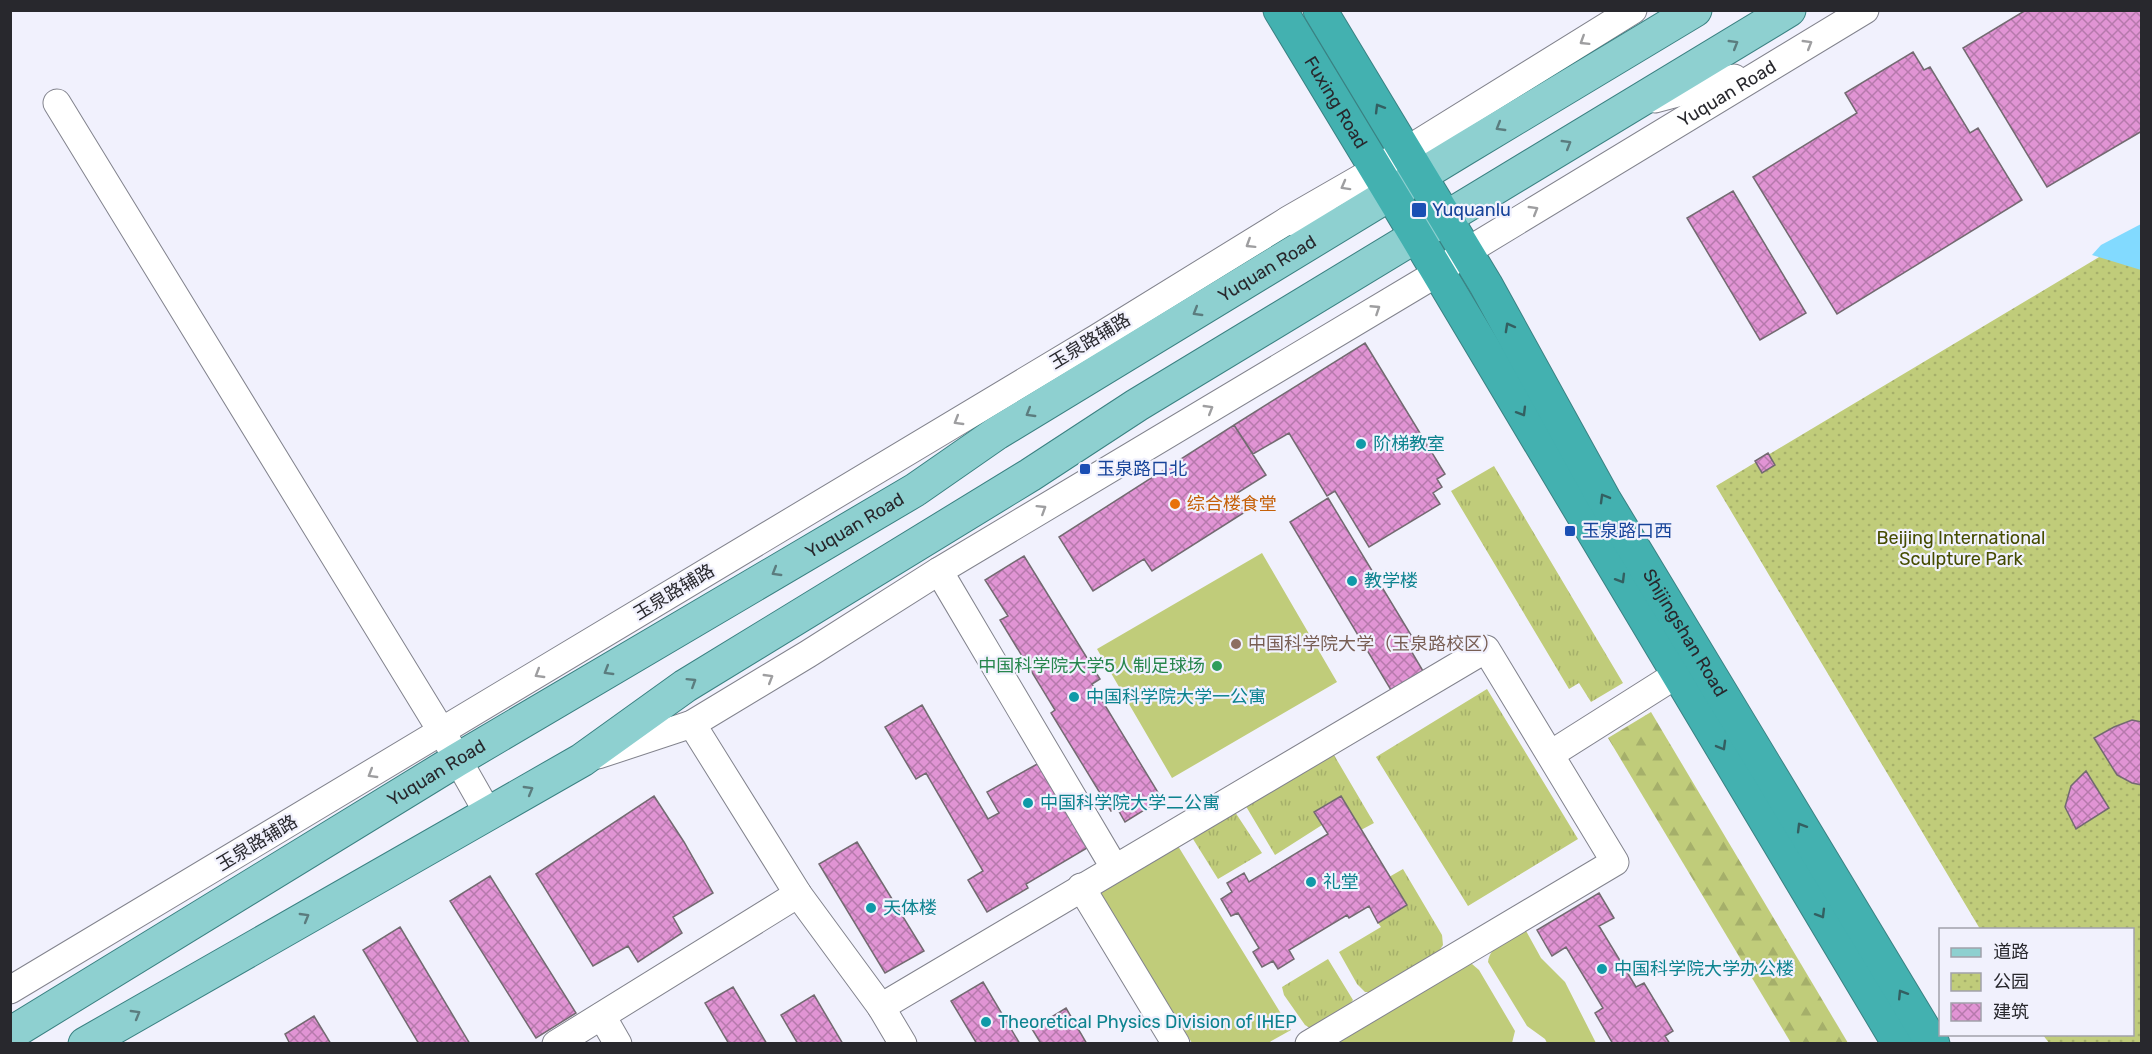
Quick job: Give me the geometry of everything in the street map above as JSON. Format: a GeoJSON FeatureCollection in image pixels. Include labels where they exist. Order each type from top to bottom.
{"type":"FeatureCollection","features":[{"type":"Feature","properties":{"kind":"highway","name":"Fuxing Road"},"geometry":{"type":"LineString","coordinates":[[1280,10],[1416,235]]}},
{"type":"Feature","properties":{"kind":"highway","name":"Fuxing Road"},"geometry":{"type":"LineString","coordinates":[[1320,10],[1445,218]]}},
{"type":"Feature","properties":{"kind":"highway","name":"Shijingshan Road"},"geometry":{"type":"LineString","coordinates":[[1445,218],[1604,499],[1933,1044]]}},
{"type":"Feature","properties":{"kind":"highway","name":"Shijingshan Road"},"geometry":{"type":"LineString","coordinates":[[1416,235],[1899,1044]]}},
{"type":"Feature","properties":{"kind":"main road","name":"Yuquan Road"},"geometry":{"type":"LineString","coordinates":[[10,1034],[457,760],[915,490],[997,433],[1344,222],[1383,182],[1412,163],[1695,10]]}},
{"type":"Feature","properties":{"kind":"main road"},"geometry":{"type":"LineString","coordinates":[[85,1044],[582,760],[685,686],[1030,475],[1137,405],[1789,10]]}},
{"type":"Feature","properties":{"kind":"street","name":"Yuquan Road"},"geometry":{"type":"LineString","coordinates":[[1412,163],[1633,10]]}},
{"type":"Feature","properties":{"kind":"street","name":"Yuquan Road"},"geometry":{"type":"LineString","coordinates":[[582,760],[692,724],[939,571],[1438,272],[1466,252],[1864,10]]}},
{"type":"Feature","properties":{"kind":"street"},"geometry":{"type":"LineString","coordinates":[[1633,104],[1763,70]]}},
{"type":"Feature","properties":{"kind":"street"},"geometry":{"type":"LineString","coordinates":[[57,103],[442,732],[489,813]]}},
{"type":"Feature","properties":{"kind":"street","name":"Yuquan Road"},"geometry":{"type":"LineString","coordinates":[[1285,222],[1301,211],[1383,182]]}},
{"type":"Feature","properties":{"kind":"street","name":"玉泉路辅路"},"geometry":{"type":"LineString","coordinates":[[10,990],[1097,338],[1285,222],[1311,219],[1344,222]]}},
{"type":"Feature","properties":{"kind":"street"},"geometry":{"type":"LineString","coordinates":[[974,551],[1030,475]]}},
{"type":"Feature","properties":{"kind":"street"},"geometry":{"type":"LineString","coordinates":[[939,571],[1114,867]]}},
{"type":"Feature","properties":{"kind":"street"},"geometry":{"type":"LineString","coordinates":[[881,1007],[1114,867],[1486,649],[1615,862],[1309,1044]]}},
{"type":"Feature","properties":{"kind":"street"},"geometry":{"type":"LineString","coordinates":[[1551,754],[1679,673]]}},
{"type":"Feature","properties":{"kind":"street"},"geometry":{"type":"LineString","coordinates":[[692,724],[798,894],[881,1007],[903,1044]]}},
{"type":"Feature","properties":{"kind":"street"},"geometry":{"type":"LineString","coordinates":[[1081,887],[1176,1044]]}},
{"type":"Feature","properties":{"kind":"street"},"geometry":{"type":"LineString","coordinates":[[556,1044],[798,894]]}},
{"type":"Feature","properties":{"kind":"street"},"geometry":{"type":"LineString","coordinates":[[602,1016],[618,1044]]}},
{"type":"Feature","properties":{"kind":"green space","name":"Beijing International Sculpture Park"},"geometry":{"type":"Polygon","coordinates":[[[2141,232],[2141,1043],[2049,1043],[2044,1036],[2134,1036],[2134,928],[1979,928],[1716,486],[2141,232]]]}},
{"type":"Feature","properties":{"kind":"green space"},"geometry":{"type":"Polygon","coordinates":[[[1494,466],[1623,683],[1591,702],[1579,683],[1569,689],[1451,491],[1494,466]]]}},
{"type":"Feature","properties":{"kind":"green space","name":"中国科学院大学5人制足球场"},"geometry":{"type":"Polygon","coordinates":[[[1262,553],[1337,682],[1172,778],[1097,649],[1262,553]]]}},
{"type":"Feature","properties":{"kind":"green space"},"geometry":{"type":"Polygon","coordinates":[[[1487,689],[1578,839],[1468,906],[1376,757],[1487,689]]]}},
{"type":"Feature","properties":{"kind":"green space"},"geometry":{"type":"Polygon","coordinates":[[[1651,712],[1848,1043],[1791,1043],[1608,738],[1651,712]]]}},
{"type":"Feature","properties":{"kind":"green space"},"geometry":{"type":"Polygon","coordinates":[[[1328,753],[1334,755],[1374,823],[1361,830],[1315,812],[1322,825],[1275,855],[1244,803],[1328,753]]]}},
{"type":"Feature","properties":{"kind":"green space"},"geometry":{"type":"Polygon","coordinates":[[[1235,812],[1262,853],[1218,879],[1193,839],[1194,835],[1235,812]]]}},
{"type":"Feature","properties":{"kind":"green space"},"geometry":{"type":"Polygon","coordinates":[[[1178,846],[1291,1030],[1268,1043],[1192,1043],[1100,893],[1178,846]]]}},
{"type":"Feature","properties":{"kind":"green space"},"geometry":{"type":"Polygon","coordinates":[[[1403,869],[1442,935],[1443,945],[1439,951],[1372,992],[1365,992],[1357,984],[1339,952],[1381,927],[1378,923],[1407,905],[1389,877],[1403,869]]]}},
{"type":"Feature","properties":{"kind":"green space"},"geometry":{"type":"Polygon","coordinates":[[[1525,929],[1541,958],[1565,982],[1596,1043],[1547,1043],[1527,1026],[1488,962],[1497,946],[1525,929]]]}},
{"type":"Feature","properties":{"kind":"green space"},"geometry":{"type":"Polygon","coordinates":[[[1328,959],[1353,1000],[1349,1005],[1310,1028],[1305,1025],[1284,995],[1282,987],[1328,959]]]}},
{"type":"Feature","properties":{"kind":"green space"},"geometry":{"type":"Polygon","coordinates":[[[1472,964],[1479,970],[1515,1031],[1512,1043],[1327,1044],[1463,966],[1472,964]]]}},
{"type":"Feature","properties":{"kind":"water"},"geometry":{"type":"Polygon","coordinates":[[[2141,224],[2141,270],[2092,255],[2101,245],[2141,224]]]}},
{"type":"Feature","properties":{"kind":"building"},"geometry":{"type":"Polygon","coordinates":[[[2026,10],[2142,10],[2142,131],[2047,187],[1963,48],[2026,10]]]}},
{"type":"Feature","properties":{"kind":"building"},"geometry":{"type":"Polygon","coordinates":[[[1913,52],[1924,70],[1930,67],[1970,133],[1978,128],[2022,200],[1837,314],[1753,177],[1857,113],[1845,93],[1913,52]]]}},
{"type":"Feature","properties":{"kind":"building"},"geometry":{"type":"Polygon","coordinates":[[[1733,191],[1806,313],[1760,340],[1687,218],[1733,191]]]}},
{"type":"Feature","properties":{"kind":"building","name":"阶梯教室"},"geometry":{"type":"Polygon","coordinates":[[[1365,343],[1445,474],[1437,479],[1442,487],[1433,493],[1440,504],[1369,547],[1335,491],[1327,496],[1289,433],[1253,454],[1234,425],[1365,343]]]}},
{"type":"Feature","properties":{"kind":"building","name":"综合楼食堂"},"geometry":{"type":"Polygon","coordinates":[[[1234,425],[1266,475],[1234,495],[1245,512],[1152,571],[1144,559],[1093,591],[1059,537],[1234,425]]]}},
{"type":"Feature","properties":{"kind":"building"},"geometry":{"type":"Polygon","coordinates":[[[1768,453],[1775,465],[1762,473],[1755,461],[1768,453]]]}},
{"type":"Feature","properties":{"kind":"building","name":"教学楼"},"geometry":{"type":"Polygon","coordinates":[[[1328,498],[1414,640],[1407,644],[1423,671],[1391,690],[1290,522],[1328,498]]]}},
{"type":"Feature","properties":{"kind":"building","name":"中国科学院大学一公寓"},"geometry":{"type":"Polygon","coordinates":[[[1024,556],[1100,679],[1092,684],[1162,799],[1125,822],[1117,808],[1111,811],[1051,713],[1055,710],[1000,620],[1008,616],[985,580],[1024,556]]]}},
{"type":"Feature","properties":{"kind":"building","name":"中国科学院大学二公寓"},"geometry":{"type":"Polygon","coordinates":[[[922,705],[988,819],[999,813],[987,792],[1039,763],[1087,848],[1026,884],[1028,888],[987,912],[968,880],[983,871],[926,773],[916,779],[885,727],[922,705]]]}},
{"type":"Feature","properties":{"kind":"building"},"geometry":{"type":"Polygon","coordinates":[[[2132,720],[2142,722],[2142,785],[2132,783],[2117,775],[2094,738],[2132,720]]]}},
{"type":"Feature","properties":{"kind":"building"},"geometry":{"type":"Polygon","coordinates":[[[2086,771],[2109,808],[2076,829],[2065,807],[2071,786],[2086,771]]]}},
{"type":"Feature","properties":{"kind":"building"},"geometry":{"type":"Polygon","coordinates":[[[654,796],[713,893],[673,917],[682,933],[638,962],[628,946],[593,966],[536,874],[654,796]]]}},
{"type":"Feature","properties":{"kind":"building","name":"礼堂"},"geometry":{"type":"Polygon","coordinates":[[[1341,796],[1407,905],[1378,923],[1369,906],[1349,918],[1347,915],[1289,950],[1294,959],[1278,969],[1273,961],[1262,967],[1253,952],[1259,948],[1238,913],[1231,916],[1221,899],[1232,892],[1227,883],[1244,873],[1249,882],[1328,834],[1314,812],[1341,796]]]}},
{"type":"Feature","properties":{"kind":"building","name":"天体楼"},"geometry":{"type":"Polygon","coordinates":[[[857,842],[924,951],[885,973],[819,864],[857,842]]]}},
{"type":"Feature","properties":{"kind":"building"},"geometry":{"type":"Polygon","coordinates":[[[490,876],[576,1013],[536,1038],[450,901],[490,876]]]}},
{"type":"Feature","properties":{"kind":"building","name":"中国科学院大学办公楼"},"geometry":{"type":"Polygon","coordinates":[[[1599,893],[1614,918],[1599,926],[1636,987],[1644,983],[1673,1031],[1665,1036],[1670,1044],[1613,1044],[1595,1013],[1603,1008],[1566,947],[1552,956],[1537,930],[1599,893]]]}},
{"type":"Feature","properties":{"kind":"building"},"geometry":{"type":"Polygon","coordinates":[[[400,927],[470,1044],[419,1044],[363,950],[400,927]]]}},
{"type":"Feature","properties":{"kind":"building","name":"Theoretical Physics Division of IHEP"},"geometry":{"type":"Polygon","coordinates":[[[983,982],[1020,1044],[977,1044],[951,1001],[983,982]]]}},
{"type":"Feature","properties":{"kind":"building"},"geometry":{"type":"Polygon","coordinates":[[[733,987],[767,1044],[729,1044],[705,1003],[733,987]]]}},
{"type":"Feature","properties":{"kind":"building"},"geometry":{"type":"Polygon","coordinates":[[[814,995],[843,1044],[798,1044],[781,1015],[814,995]]]}},
{"type":"Feature","properties":{"kind":"building","name":"Theoretical Physics Division of IHEP"},"geometry":{"type":"Polygon","coordinates":[[[1066,1008],[1087,1044],[1038,1044],[1040,1042],[1032,1029],[1066,1008]]]}},
{"type":"Feature","properties":{"kind":"building"},"geometry":{"type":"Polygon","coordinates":[[[314,1016],[331,1044],[290,1044],[285,1034],[314,1016]]]}},
{"type":"Feature","properties":{"kind":"place","name":"Yuquanlu"},"geometry":{"type":"Point","coordinates":[1419,210]}},
{"type":"Feature","properties":{"kind":"place","name":"阶梯教室"},"geometry":{"type":"Point","coordinates":[1361,444]}},
{"type":"Feature","properties":{"kind":"place","name":"玉泉路口北"},"geometry":{"type":"Point","coordinates":[1085,469]}},
{"type":"Feature","properties":{"kind":"place","name":"综合楼食堂"},"geometry":{"type":"Point","coordinates":[1175,504]}},
{"type":"Feature","properties":{"kind":"place","name":"玉泉路口西"},"geometry":{"type":"Point","coordinates":[1570,531]}},
{"type":"Feature","properties":{"kind":"place","name":"教学楼"},"geometry":{"type":"Point","coordinates":[1352,581]}},
{"type":"Feature","properties":{"kind":"place","name":"中国科学院大学（玉泉路校区）"},"geometry":{"type":"Point","coordinates":[1236,644]}},
{"type":"Feature","properties":{"kind":"place","name":"中国科学院大学5人制足球场"},"geometry":{"type":"Point","coordinates":[1217,666]}},
{"type":"Feature","properties":{"kind":"place","name":"中国科学院大学一公寓"},"geometry":{"type":"Point","coordinates":[1074,697]}},
{"type":"Feature","properties":{"kind":"place","name":"中国科学院大学二公寓"},"geometry":{"type":"Point","coordinates":[1028,803]}},
{"type":"Feature","properties":{"kind":"place","name":"礼堂"},"geometry":{"type":"Point","coordinates":[1311,882]}},
{"type":"Feature","properties":{"kind":"place","name":"天体楼"},"geometry":{"type":"Point","coordinates":[871,908]}},
{"type":"Feature","properties":{"kind":"place","name":"中国科学院大学办公楼"},"geometry":{"type":"Point","coordinates":[1602,969]}},
{"type":"Feature","properties":{"kind":"place","name":"Theoretical Physics Division of IHEP"},"geometry":{"type":"Point","coordinates":[986,1022]}}]}
